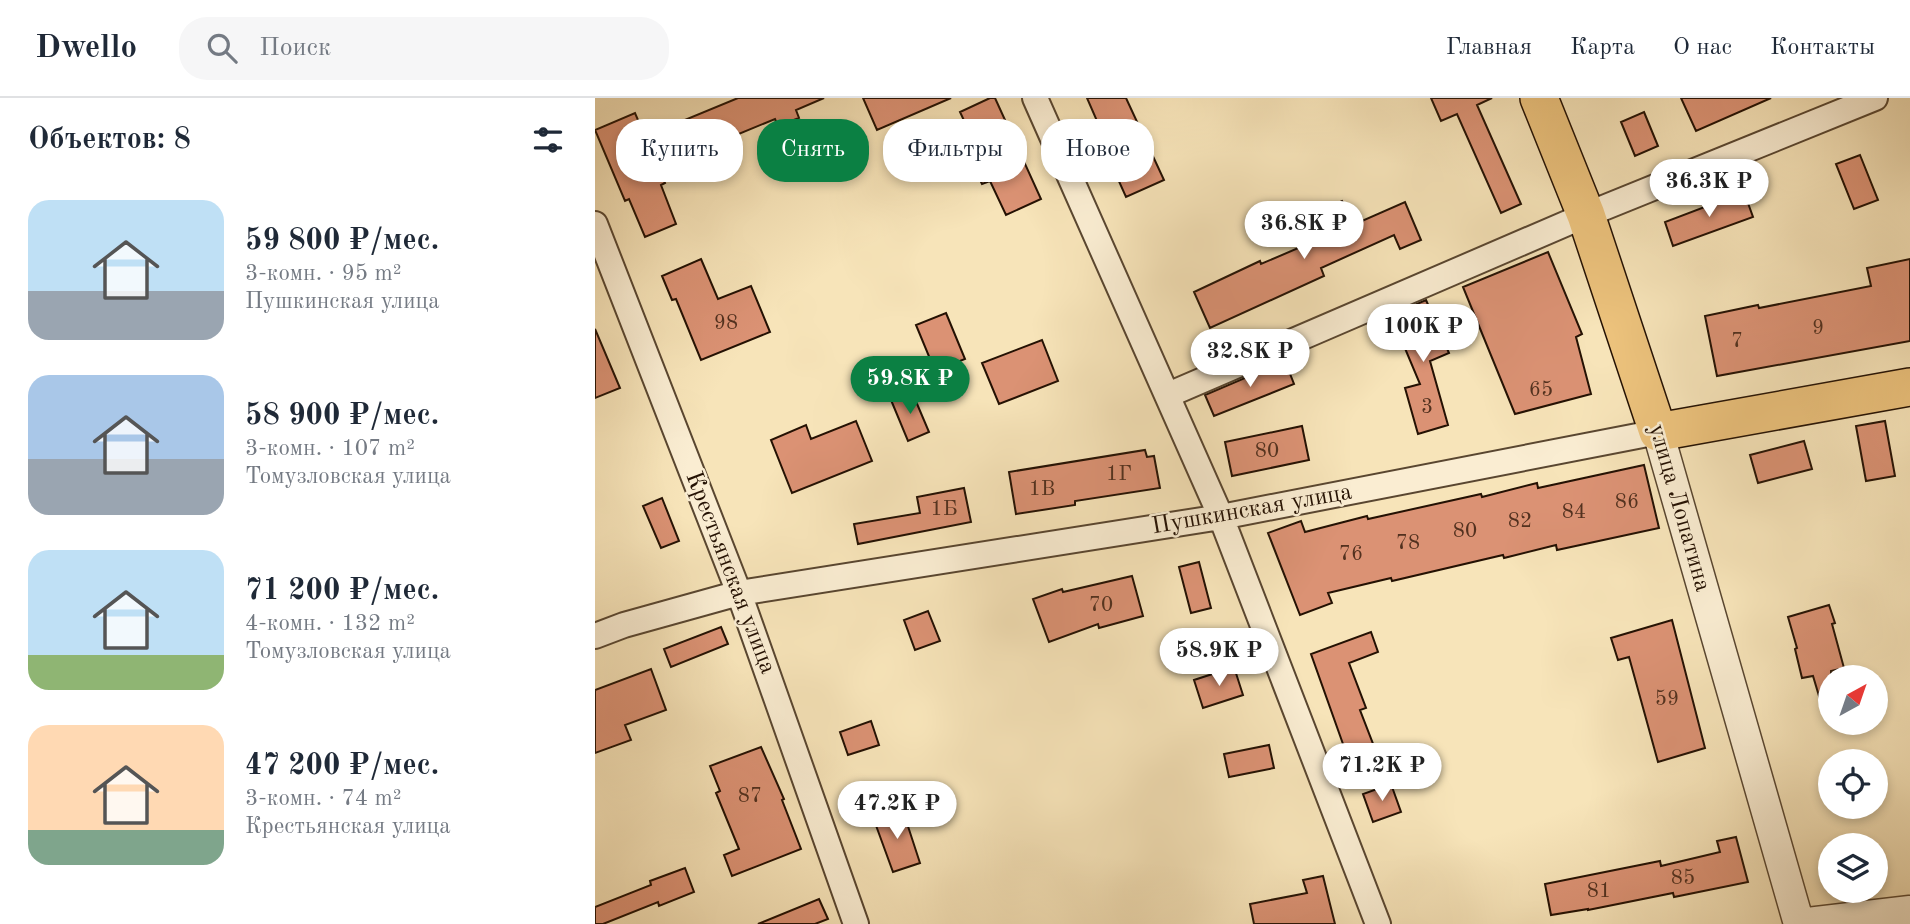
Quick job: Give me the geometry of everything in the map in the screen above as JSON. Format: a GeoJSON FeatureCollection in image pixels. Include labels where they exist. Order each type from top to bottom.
{"type":"FeatureCollection","features":[{"type":"Feature","properties":{"kind":"main road","name":"улица Лопатина"},"geometry":{"type":"LineString","coordinates":[[1539,98],[1586,215],[1658,432]]}},
{"type":"Feature","properties":{"kind":"main road","name":"Пушкинская улица"},"geometry":{"type":"LineString","coordinates":[[1658,432],[1910,387]]}},
{"type":"Feature","properties":{"kind":"street"},"geometry":{"type":"LineString","coordinates":[[1035,98],[1221,517],[1378,924]]}},
{"type":"Feature","properties":{"kind":"street"},"geometry":{"type":"LineString","coordinates":[[1168,395],[1586,215],[1875,98]]}},
{"type":"Feature","properties":{"kind":"street","name":"Крестьянская улица"},"geometry":{"type":"LineString","coordinates":[[595,224],[739,593],[856,924]]}},
{"type":"Feature","properties":{"kind":"street","name":"Пушкинская улица"},"geometry":{"type":"LineString","coordinates":[[595,636],[624,625],[739,593],[1221,517],[1658,432]]}},
{"type":"Feature","properties":{"kind":"street","name":"улица Лопатина"},"geometry":{"type":"LineString","coordinates":[[1658,432],[1798,924]]}},
{"type":"Feature","properties":{"kind":"street"},"geometry":{"type":"LineString","coordinates":[[1798,924],[1910,911]]}},
{"type":"Feature","properties":{"kind":"building"},"geometry":{"type":"Polygon","coordinates":[[[738,98],[824,98],[796,110],[799,118],[757,119],[757,126],[743,132],[743,119],[687,119],[738,98]]]}},
{"type":"Feature","properties":{"kind":"building"},"geometry":{"type":"Polygon","coordinates":[[[863,98],[951,98],[902,119],[883,119],[883,127],[877,130],[863,98]]]}},
{"type":"Feature","properties":{"kind":"building"},"geometry":{"type":"Polygon","coordinates":[[[995,98],[1005,119],[963,119],[960,112],[995,98]]]}},
{"type":"Feature","properties":{"kind":"building"},"geometry":{"type":"Polygon","coordinates":[[[1087,98],[1126,98],[1136,119],[1096,119],[1087,98]]]}},
{"type":"Feature","properties":{"kind":"building"},"geometry":{"type":"Polygon","coordinates":[[[1431,98],[1492,98],[1477,105],[1521,204],[1501,213],[1457,114],[1441,121],[1431,98]]]}},
{"type":"Feature","properties":{"kind":"building"},"geometry":{"type":"Polygon","coordinates":[[[1681,98],[1771,98],[1696,131],[1681,98]]]}},
{"type":"Feature","properties":{"kind":"building"},"geometry":{"type":"Polygon","coordinates":[[[1644,112],[1658,146],[1635,156],[1621,122],[1644,112]]]}},
{"type":"Feature","properties":{"kind":"building"},"geometry":{"type":"Polygon","coordinates":[[[635,113],[638,119],[621,119],[635,113]]]}},
{"type":"Feature","properties":{"kind":"building"},"geometry":{"type":"Polygon","coordinates":[[[616,121],[616,180],[595,130],[616,121]]]}},
{"type":"Feature","properties":{"kind":"building"},"geometry":{"type":"Polygon","coordinates":[[[1860,155],[1878,200],[1854,209],[1836,164],[1860,155]]]}},
{"type":"Feature","properties":{"kind":"building"},"geometry":{"type":"Polygon","coordinates":[[[1154,158],[1164,180],[1126,197],[1119,182],[1154,182],[1154,158]]]}},
{"type":"Feature","properties":{"kind":"building"},"geometry":{"type":"Polygon","coordinates":[[[1027,168],[1041,199],[1006,215],[990,182],[1027,182],[1027,168]]]}},
{"type":"Feature","properties":{"kind":"building"},"geometry":{"type":"Polygon","coordinates":[[[617,182],[665,182],[661,185],[676,224],[645,237],[629,199],[625,201],[617,182]]]}},
{"type":"Feature","properties":{"kind":"building"},"geometry":{"type":"Polygon","coordinates":[[[1744,192],[1753,217],[1673,246],[1665,222],[1744,192]]]}},
{"type":"Feature","properties":{"kind":"building"},"geometry":{"type":"Polygon","coordinates":[[[1342,201],[1353,225],[1405,202],[1421,240],[1400,249],[1394,235],[1321,268],[1324,276],[1210,328],[1194,292],[1260,261],[1261,264],[1317,240],[1307,217],[1342,201]]]}},
{"type":"Feature","properties":{"kind":"building"},"geometry":{"type":"Polygon","coordinates":[[[1548,252],[1582,334],[1576,337],[1591,394],[1515,414],[1463,287],[1548,252]]]}},
{"type":"Feature","properties":{"kind":"building"},"geometry":{"type":"Polygon","coordinates":[[[701,259],[718,299],[751,286],[770,332],[701,360],[676,299],[672,300],[662,276],[701,259]]]}},
{"type":"Feature","properties":{"kind":"building"},"geometry":{"type":"Polygon","coordinates":[[[1910,259],[1910,341],[1717,376],[1705,316],[1871,286],[1867,268],[1910,259]]]}},
{"type":"Feature","properties":{"kind":"building"},"geometry":{"type":"Polygon","coordinates":[[[1426,300],[1449,353],[1430,361],[1448,425],[1418,434],[1405,388],[1420,384],[1391,315],[1426,300]]]}},
{"type":"Feature","properties":{"kind":"building"},"geometry":{"type":"Polygon","coordinates":[[[946,313],[965,359],[935,371],[916,325],[946,313]]]}},
{"type":"Feature","properties":{"kind":"building"},"geometry":{"type":"Polygon","coordinates":[[[595,329],[620,388],[595,398],[595,329]]]}},
{"type":"Feature","properties":{"kind":"building"},"geometry":{"type":"Polygon","coordinates":[[[1042,340],[1058,381],[999,404],[982,363],[1042,340]]]}},
{"type":"Feature","properties":{"kind":"building"},"geometry":{"type":"Polygon","coordinates":[[[1285,361],[1294,384],[1214,416],[1205,395],[1285,361]]]}},
{"type":"Feature","properties":{"kind":"building"},"geometry":{"type":"Polygon","coordinates":[[[912,392],[929,432],[908,441],[891,400],[912,392]]]}},
{"type":"Feature","properties":{"kind":"building"},"geometry":{"type":"Polygon","coordinates":[[[856,421],[872,461],[792,493],[771,440],[806,425],[811,439],[856,421]]]}},
{"type":"Feature","properties":{"kind":"building"},"geometry":{"type":"Polygon","coordinates":[[[1885,421],[1895,476],[1866,481],[1856,426],[1885,421]]]}},
{"type":"Feature","properties":{"kind":"building"},"geometry":{"type":"Polygon","coordinates":[[[1302,426],[1309,460],[1232,476],[1225,442],[1302,426]]]}},
{"type":"Feature","properties":{"kind":"building"},"geometry":{"type":"Polygon","coordinates":[[[1804,441],[1812,469],[1758,483],[1750,455],[1804,441]]]}},
{"type":"Feature","properties":{"kind":"building"},"geometry":{"type":"Polygon","coordinates":[[[1145,450],[1147,457],[1154,456],[1160,488],[1075,501],[1075,505],[1016,514],[1009,472],[1145,450]]]}},
{"type":"Feature","properties":{"kind":"building"},"geometry":{"type":"Polygon","coordinates":[[[1644,465],[1659,528],[1557,550],[1556,545],[1504,558],[1503,555],[1328,593],[1332,603],[1300,615],[1268,533],[1301,521],[1305,532],[1367,516],[1368,519],[1481,494],[1482,497],[1537,483],[1538,488],[1644,465]]]}},
{"type":"Feature","properties":{"kind":"building"},"geometry":{"type":"Polygon","coordinates":[[[964,488],[971,522],[858,544],[854,524],[920,513],[917,497],[964,488]]]}},
{"type":"Feature","properties":{"kind":"building"},"geometry":{"type":"Polygon","coordinates":[[[662,498],[679,541],[661,548],[643,506],[662,498]]]}},
{"type":"Feature","properties":{"kind":"building"},"geometry":{"type":"Polygon","coordinates":[[[1199,562],[1211,608],[1191,613],[1179,567],[1199,562]]]}},
{"type":"Feature","properties":{"kind":"building"},"geometry":{"type":"Polygon","coordinates":[[[1132,576],[1143,616],[1099,628],[1098,624],[1049,642],[1033,599],[1062,589],[1063,592],[1132,576]]]}},
{"type":"Feature","properties":{"kind":"building"},"geometry":{"type":"Polygon","coordinates":[[[1829,605],[1843,665],[1818,665],[1818,693],[1813,676],[1802,678],[1788,617],[1829,605]]]}},
{"type":"Feature","properties":{"kind":"building"},"geometry":{"type":"Polygon","coordinates":[[[928,611],[940,641],[915,650],[904,620],[928,611]]]}},
{"type":"Feature","properties":{"kind":"building"},"geometry":{"type":"Polygon","coordinates":[[[1672,620],[1705,748],[1658,762],[1629,657],[1618,660],[1611,638],[1672,620]]]}},
{"type":"Feature","properties":{"kind":"building"},"geometry":{"type":"Polygon","coordinates":[[[721,627],[728,644],[671,667],[664,649],[721,627]]]}},
{"type":"Feature","properties":{"kind":"building"},"geometry":{"type":"Polygon","coordinates":[[[1371,632],[1378,652],[1349,663],[1366,708],[1360,710],[1375,749],[1348,758],[1311,654],[1371,632]]]}},
{"type":"Feature","properties":{"kind":"building"},"geometry":{"type":"Polygon","coordinates":[[[1234,667],[1243,695],[1203,708],[1194,680],[1234,667]]]}},
{"type":"Feature","properties":{"kind":"building"},"geometry":{"type":"Polygon","coordinates":[[[651,669],[666,710],[625,725],[631,740],[595,753],[595,690],[651,669]]]}},
{"type":"Feature","properties":{"kind":"building"},"geometry":{"type":"Polygon","coordinates":[[[871,721],[879,745],[848,755],[840,732],[871,721]]]}},
{"type":"Feature","properties":{"kind":"building"},"geometry":{"type":"Polygon","coordinates":[[[1269,745],[1274,768],[1229,777],[1224,754],[1269,745]]]}},
{"type":"Feature","properties":{"kind":"building"},"geometry":{"type":"Polygon","coordinates":[[[761,747],[784,799],[782,800],[801,849],[732,876],[724,855],[739,849],[716,793],[720,791],[710,766],[761,747]]]}},
{"type":"Feature","properties":{"kind":"building"},"geometry":{"type":"Polygon","coordinates":[[[1391,784],[1401,812],[1373,822],[1363,794],[1391,784]]]}},
{"type":"Feature","properties":{"kind":"building"},"geometry":{"type":"Polygon","coordinates":[[[903,811],[920,863],[893,872],[874,820],[903,811]]]}},
{"type":"Feature","properties":{"kind":"building"},"geometry":{"type":"Polygon","coordinates":[[[1736,837],[1748,882],[1674,897],[1673,893],[1551,915],[1545,884],[1660,861],[1661,866],[1720,852],[1717,841],[1736,837]]]}},
{"type":"Feature","properties":{"kind":"building"},"geometry":{"type":"Polygon","coordinates":[[[685,868],[694,892],[659,906],[658,902],[603,924],[595,924],[595,907],[685,868]]]}},
{"type":"Feature","properties":{"kind":"building"},"geometry":{"type":"Polygon","coordinates":[[[1323,876],[1335,924],[1254,924],[1250,904],[1307,893],[1303,880],[1323,876]]]}},
{"type":"Feature","properties":{"kind":"building"},"geometry":{"type":"Polygon","coordinates":[[[819,899],[828,919],[815,924],[758,924],[819,899]]]}}]}
